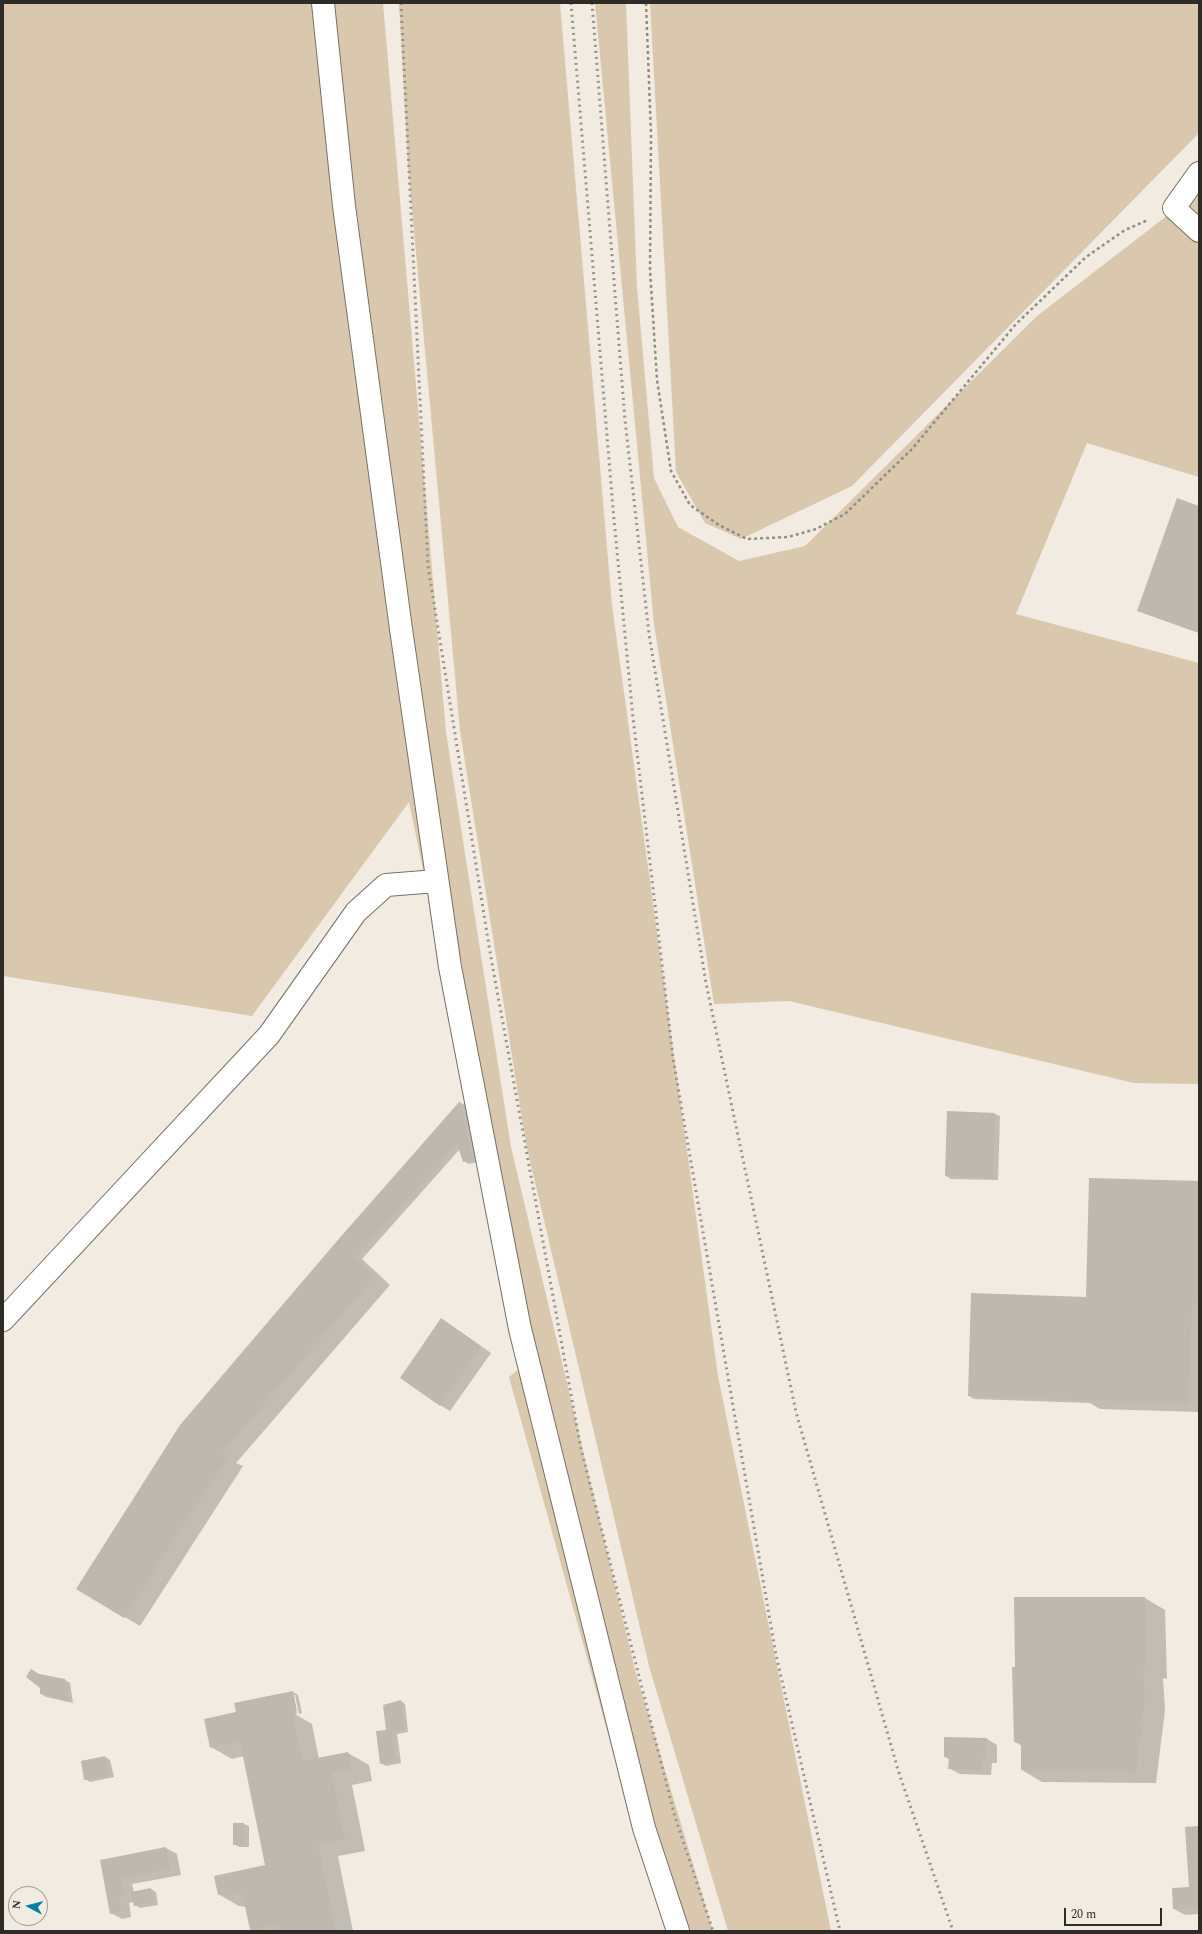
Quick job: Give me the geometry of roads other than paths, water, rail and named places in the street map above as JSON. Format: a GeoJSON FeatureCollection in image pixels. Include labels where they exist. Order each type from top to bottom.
{"type":"FeatureCollection","features":[{"type":"Feature","properties":{"kind":"street"},"geometry":{"type":"LineString","coordinates":[[323,3],[344,206],[400,622],[450,968],[520,1329],[644,1828],[678,1931]]}},
{"type":"Feature","properties":{"kind":"street"},"geometry":{"type":"LineString","coordinates":[[1199,173],[1174,208],[1199,231]]}},
{"type":"Feature","properties":{"kind":"street"},"geometry":{"type":"LineString","coordinates":[[3,1320],[270,1035],[356,912],[386,885],[437,881]]}},
{"type":"Feature","properties":{"kind":"railway"},"geometry":{"type":"LineString","coordinates":[[401,3],[428,566],[491,958],[581,1449],[675,1817],[713,1931]]}},
{"type":"Feature","properties":{"kind":"railway"},"geometry":{"type":"LineString","coordinates":[[571,3],[614,520],[633,718],[673,1058],[776,1655],[840,1931]]}},
{"type":"Feature","properties":{"kind":"railway"},"geometry":{"type":"LineString","coordinates":[[592,3],[625,420],[649,634],[706,983],[796,1412],[898,1770],[953,1931]]}}]}
